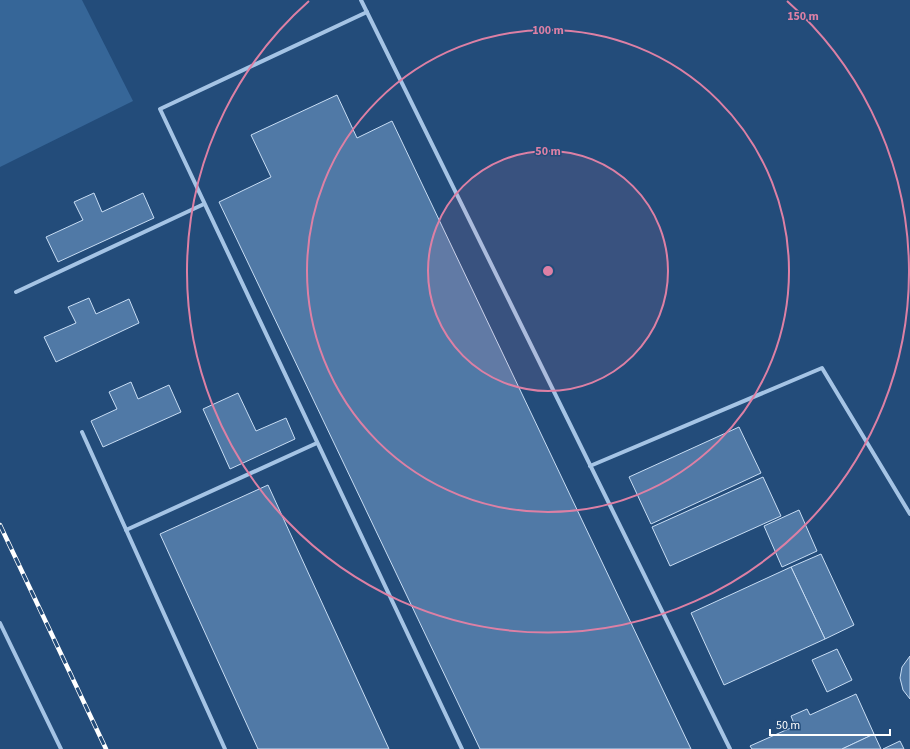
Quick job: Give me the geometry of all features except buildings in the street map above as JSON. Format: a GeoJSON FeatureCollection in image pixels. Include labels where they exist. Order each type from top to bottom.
{"type":"FeatureCollection","features":[{"type":"Feature","properties":{"kind":"street"},"geometry":{"type":"LineString","coordinates":[[361,0],[730,749]]}},
{"type":"Feature","properties":{"kind":"street"},"geometry":{"type":"LineString","coordinates":[[367,12],[160,109],[462,749]]}},
{"type":"Feature","properties":{"kind":"street"},"geometry":{"type":"LineString","coordinates":[[16,292],[204,204]]}},
{"type":"Feature","properties":{"kind":"street"},"geometry":{"type":"LineString","coordinates":[[590,466],[822,368],[910,514]]}},
{"type":"Feature","properties":{"kind":"street"},"geometry":{"type":"LineString","coordinates":[[82,432],[225,749]]}},
{"type":"Feature","properties":{"kind":"street"},"geometry":{"type":"LineString","coordinates":[[126,530],[317,443]]}},
{"type":"Feature","properties":{"kind":"street"},"geometry":{"type":"LineString","coordinates":[[0,623],[61,749]]}},
{"type":"Feature","properties":{"kind":"shaded area"},"geometry":{"type":"Polygon","coordinates":[[[0,0],[82,0],[133,101],[0,167],[0,0]]]}},
{"type":"Feature","properties":{"kind":"railway"},"geometry":{"type":"LineString","coordinates":[[0,525],[106,749]]}}]}
